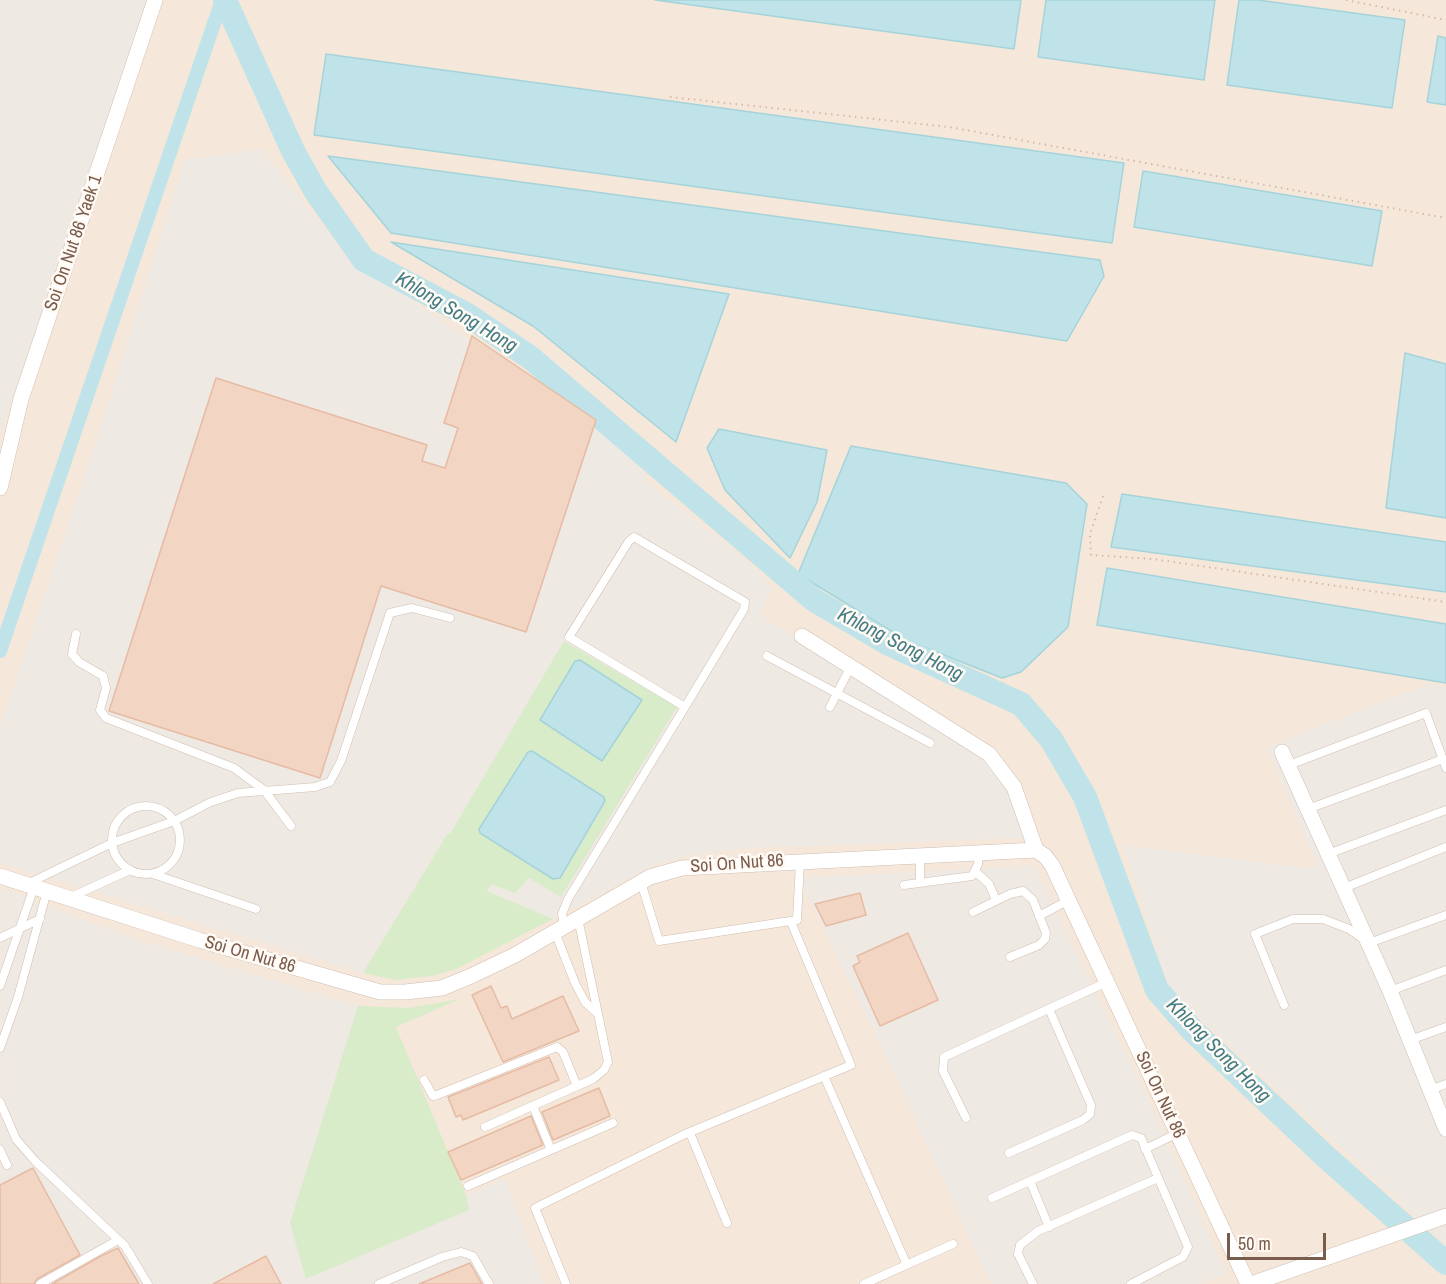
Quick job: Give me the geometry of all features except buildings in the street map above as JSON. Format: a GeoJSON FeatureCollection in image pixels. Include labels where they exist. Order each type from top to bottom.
{"type":"FeatureCollection","features":[{"type":"Feature","properties":{"kind":"street","name":"Soi On Nut 86 Yaek 1"},"geometry":{"type":"LineString","coordinates":[[0,489],[21,399],[155,0]]}},
{"type":"Feature","properties":{"kind":"street"},"geometry":{"type":"LineString","coordinates":[[802,636],[989,754],[1014,787],[1036,850]]}},
{"type":"Feature","properties":{"kind":"street"},"geometry":{"type":"LineString","coordinates":[[1286,759],[1390,991],[1446,1129]]}},
{"type":"Feature","properties":{"kind":"street","name":"Soi On Nut 86"},"geometry":{"type":"LineString","coordinates":[[0,876],[198,940],[380,992],[442,988],[515,955],[641,882],[682,868],[800,860],[1036,850],[1052,865],[1249,1284],[1270,1281],[1446,1216]]}},
{"type":"Feature","properties":{"kind":"lane"},"geometry":{"type":"LineString","coordinates":[[485,1127],[600,1074],[608,1062],[598,1014],[562,914],[568,899],[685,707],[744,609],[746,602],[634,537],[629,541],[570,637],[685,707]]}},
{"type":"Feature","properties":{"kind":"lane"},"geometry":{"type":"LineString","coordinates":[[0,986],[18,930],[36,888],[112,843],[174,821],[211,802],[238,793],[315,787],[330,782],[341,761],[390,613],[412,608],[450,618]]}},
{"type":"Feature","properties":{"kind":"lane"},"geometry":{"type":"LineString","coordinates":[[76,634],[72,654],[79,662],[102,676],[106,688],[100,710],[106,718],[234,768],[264,790],[291,825]]}},
{"type":"Feature","properties":{"kind":"lane"},"geometry":{"type":"LineString","coordinates":[[767,656],[930,743]]}},
{"type":"Feature","properties":{"kind":"lane"},"geometry":{"type":"LineString","coordinates":[[830,707],[851,666]]}},
{"type":"Feature","properties":{"kind":"lane"},"geometry":{"type":"LineString","coordinates":[[1286,759],[1426,713],[1446,768]]}},
{"type":"Feature","properties":{"kind":"lane"},"geometry":{"type":"LineString","coordinates":[[1308,809],[1443,759]]}},
{"type":"Feature","properties":{"kind":"lane"},"geometry":{"type":"LineString","coordinates":[[152,874],[172,862],[178,853],[179,831],[174,821],[157,808],[135,808],[118,821],[112,843],[121,863],[130,870],[152,874],[256,909]]}},
{"type":"Feature","properties":{"kind":"lane"},"geometry":{"type":"LineString","coordinates":[[1328,854],[1446,810]]}},
{"type":"Feature","properties":{"kind":"lane"},"geometry":{"type":"LineString","coordinates":[[1344,888],[1446,846]]}},
{"type":"Feature","properties":{"kind":"lane"},"geometry":{"type":"LineString","coordinates":[[904,885],[972,876],[979,852]]}},
{"type":"Feature","properties":{"kind":"lane"},"geometry":{"type":"LineString","coordinates":[[920,855],[920,883]]}},
{"type":"Feature","properties":{"kind":"lane"},"geometry":{"type":"LineString","coordinates":[[641,882],[659,941],[797,920],[800,860]]}},
{"type":"Feature","properties":{"kind":"lane"},"geometry":{"type":"LineString","coordinates":[[68,898],[130,870]]}},
{"type":"Feature","properties":{"kind":"lane"},"geometry":{"type":"LineString","coordinates":[[975,871],[990,884],[996,900]]}},
{"type":"Feature","properties":{"kind":"lane"},"geometry":{"type":"LineString","coordinates":[[0,1048],[18,997],[40,919],[36,888]]}},
{"type":"Feature","properties":{"kind":"lane"},"geometry":{"type":"LineString","coordinates":[[973,912],[996,900],[1023,891],[1033,900],[1046,933],[1045,939],[1039,945],[1010,957]]}},
{"type":"Feature","properties":{"kind":"lane"},"geometry":{"type":"LineString","coordinates":[[1040,916],[1069,900]]}},
{"type":"Feature","properties":{"kind":"lane"},"geometry":{"type":"LineString","coordinates":[[1284,1005],[1255,934],[1293,919],[1323,919],[1349,929],[1369,943],[1446,915]]}},
{"type":"Feature","properties":{"kind":"lane"},"geometry":{"type":"LineString","coordinates":[[0,939],[40,919]]}},
{"type":"Feature","properties":{"kind":"lane"},"geometry":{"type":"LineString","coordinates":[[566,1284],[535,1208],[690,1132],[851,1065],[791,922]]}},
{"type":"Feature","properties":{"kind":"lane"},"geometry":{"type":"LineString","coordinates":[[566,925],[585,1002],[598,1014]]}},
{"type":"Feature","properties":{"kind":"lane"},"geometry":{"type":"LineString","coordinates":[[1390,991],[1446,970]]}},
{"type":"Feature","properties":{"kind":"lane"},"geometry":{"type":"LineString","coordinates":[[966,1118],[943,1071],[944,1058],[1107,982]]}},
{"type":"Feature","properties":{"kind":"lane"},"geometry":{"type":"LineString","coordinates":[[1009,1153],[1083,1120],[1090,1114],[1091,1105],[1049,1009]]}},
{"type":"Feature","properties":{"kind":"lane"},"geometry":{"type":"LineString","coordinates":[[1410,1040],[1446,1027]]}},
{"type":"Feature","properties":{"kind":"lane"},"geometry":{"type":"LineString","coordinates":[[424,1080],[433,1096],[437,1095],[556,1047],[563,1052],[577,1086]]}},
{"type":"Feature","properties":{"kind":"lane"},"geometry":{"type":"LineString","coordinates":[[824,1076],[907,1265]]}},
{"type":"Feature","properties":{"kind":"lane"},"geometry":{"type":"LineString","coordinates":[[1430,1090],[1446,1084]]}},
{"type":"Feature","properties":{"kind":"lane"},"geometry":{"type":"LineString","coordinates":[[0,1102],[16,1139],[35,1161],[124,1246],[148,1284]]}},
{"type":"Feature","properties":{"kind":"lane"},"geometry":{"type":"LineString","coordinates":[[532,1106],[551,1150]]}},
{"type":"Feature","properties":{"kind":"lane"},"geometry":{"type":"LineString","coordinates":[[468,1186],[613,1123]]}},
{"type":"Feature","properties":{"kind":"lane"},"geometry":{"type":"LineString","coordinates":[[690,1132],[727,1223]]}},
{"type":"Feature","properties":{"kind":"lane"},"geometry":{"type":"LineString","coordinates":[[1145,1149],[1178,1133]]}},
{"type":"Feature","properties":{"kind":"lane"},"geometry":{"type":"LineString","coordinates":[[992,1198],[1132,1135],[1141,1138],[1188,1247],[1184,1257],[1131,1284]]}},
{"type":"Feature","properties":{"kind":"lane"},"geometry":{"type":"LineString","coordinates":[[0,1150],[7,1165]]}},
{"type":"Feature","properties":{"kind":"lane"},"geometry":{"type":"LineString","coordinates":[[1033,1284],[1018,1254],[1020,1245],[1049,1227],[1158,1178]]}},
{"type":"Feature","properties":{"kind":"lane"},"geometry":{"type":"LineString","coordinates":[[1030,1181],[1049,1227]]}},
{"type":"Feature","properties":{"kind":"lane"},"geometry":{"type":"LineString","coordinates":[[39,1284],[118,1240]]}},
{"type":"Feature","properties":{"kind":"lane"},"geometry":{"type":"LineString","coordinates":[[864,1284],[953,1244]]}},
{"type":"Feature","properties":{"kind":"lane"},"geometry":{"type":"LineString","coordinates":[[379,1284],[442,1257],[461,1252],[473,1256],[489,1284]]}},
{"type":"Feature","properties":{"kind":"path"},"geometry":{"type":"LineString","coordinates":[[1346,0],[1446,20]]}},
{"type":"Feature","properties":{"kind":"path"},"geometry":{"type":"LineString","coordinates":[[670,97],[949,127],[1446,218]]}},
{"type":"Feature","properties":{"kind":"path"},"geometry":{"type":"LineString","coordinates":[[1103,496],[1100,513],[1090,534],[1091,555],[1153,559],[1446,602]]}},
{"type":"Feature","properties":{"kind":"shaded area"},"geometry":{"type":"Polygon","coordinates":[[[0,0],[1446,0],[1446,1284],[0,1284],[0,0]]]}},
{"type":"Feature","properties":{"kind":"shaded area"},"geometry":{"type":"Polygon","coordinates":[[[0,0],[149,0],[0,434],[0,0]]]}},
{"type":"Feature","properties":{"kind":"shaded area"},"geometry":{"type":"Polygon","coordinates":[[[261,149],[340,248],[636,459],[647,482],[752,565],[772,590],[758,614],[983,756],[1003,782],[1029,835],[1027,838],[747,848],[686,856],[653,866],[553,919],[487,891],[501,864],[448,833],[363,973],[0,863],[0,728],[96,442],[185,160],[261,149]]]}},
{"type":"Feature","properties":{"kind":"shaded area"},"geometry":{"type":"Polygon","coordinates":[[[1428,684],[1446,687],[1446,1244],[1184,1004],[1167,982],[1123,845],[1313,869],[1316,863],[1267,747],[1428,684]]]}},
{"type":"Feature","properties":{"kind":"shaded area"},"geometry":{"type":"Polygon","coordinates":[[[1034,866],[1150,1104],[1226,1273],[1199,1284],[991,1284],[886,1056],[799,878],[1034,866]]]}},
{"type":"Feature","properties":{"kind":"shaded area"},"geometry":{"type":"Polygon","coordinates":[[[1,888],[126,936],[358,1006],[290,1223],[469,1209],[466,1195],[505,1179],[544,1284],[0,1284],[1,888]]]}},
{"type":"Feature","properties":{"kind":"green space"},"geometry":{"type":"Polygon","coordinates":[[[564,641],[677,707],[561,897],[529,878],[515,893],[491,884],[487,891],[553,919],[456,969],[432,976],[395,980],[363,973],[448,833],[450,834],[564,641]]]}},
{"type":"Feature","properties":{"kind":"green space"},"geometry":{"type":"Polygon","coordinates":[[[460,999],[396,1027],[466,1195],[469,1210],[306,1279],[290,1223],[358,1006],[409,1008],[460,999]]]}},
{"type":"Feature","properties":{"kind":"water"},"geometry":{"type":"Polygon","coordinates":[[[655,0],[1021,0],[1014,49],[655,0]]]}},
{"type":"Feature","properties":{"kind":"water"},"geometry":{"type":"Polygon","coordinates":[[[1046,0],[1215,0],[1204,80],[1038,57],[1046,0]]]}},
{"type":"Feature","properties":{"kind":"water"},"geometry":{"type":"Polygon","coordinates":[[[1239,0],[1258,0],[1405,20],[1392,108],[1227,85],[1239,0]]]}},
{"type":"Feature","properties":{"kind":"water"},"geometry":{"type":"Polygon","coordinates":[[[1438,36],[1446,38],[1446,105],[1427,102],[1438,36]]]}},
{"type":"Feature","properties":{"kind":"water"},"geometry":{"type":"Polygon","coordinates":[[[326,54],[1124,163],[1112,243],[314,135],[326,54]]]}},
{"type":"Feature","properties":{"kind":"water"},"geometry":{"type":"Polygon","coordinates":[[[328,156],[1100,260],[1104,276],[1067,341],[391,233],[328,156]]]}},
{"type":"Feature","properties":{"kind":"water"},"geometry":{"type":"Polygon","coordinates":[[[1143,171],[1382,211],[1372,266],[1134,227],[1143,171]]]}},
{"type":"Feature","properties":{"kind":"water"},"geometry":{"type":"Polygon","coordinates":[[[391,242],[729,294],[676,442],[533,326],[391,242]]]}},
{"type":"Feature","properties":{"kind":"water"},"geometry":{"type":"Polygon","coordinates":[[[1405,353],[1446,364],[1446,518],[1386,508],[1405,353]]]}},
{"type":"Feature","properties":{"kind":"water"},"geometry":{"type":"Polygon","coordinates":[[[719,429],[827,450],[817,502],[790,558],[725,490],[707,448],[719,429]]]}},
{"type":"Feature","properties":{"kind":"water"},"geometry":{"type":"Polygon","coordinates":[[[851,446],[1066,483],[1087,504],[1068,627],[1021,672],[1002,678],[906,640],[798,574],[851,446]]]}},
{"type":"Feature","properties":{"kind":"water"},"geometry":{"type":"Polygon","coordinates":[[[1122,494],[1446,542],[1446,592],[1111,547],[1122,494]]]}},
{"type":"Feature","properties":{"kind":"water"},"geometry":{"type":"Polygon","coordinates":[[[1107,568],[1446,624],[1446,683],[1097,625],[1107,568]]]}},
{"type":"Feature","properties":{"kind":"water"},"geometry":{"type":"Polygon","coordinates":[[[580,660],[642,700],[602,761],[540,720],[575,661],[580,660]]]}},
{"type":"Feature","properties":{"kind":"water"},"geometry":{"type":"Polygon","coordinates":[[[532,751],[604,797],[605,801],[560,878],[553,879],[480,833],[479,829],[528,752],[532,751]]]}},
{"type":"Feature","properties":{"kind":"waterway"},"geometry":{"type":"LineString","coordinates":[[0,651],[222,0]]}},
{"type":"Feature","properties":{"kind":"waterway","name":"Khlong Song Hong"},"geometry":{"type":"LineString","coordinates":[[225,0],[293,151],[316,192],[364,260],[466,314],[531,358],[814,600],[887,643],[1021,704],[1051,739],[1085,797],[1157,990],[1192,1030],[1325,1156],[1446,1263]]}}]}
